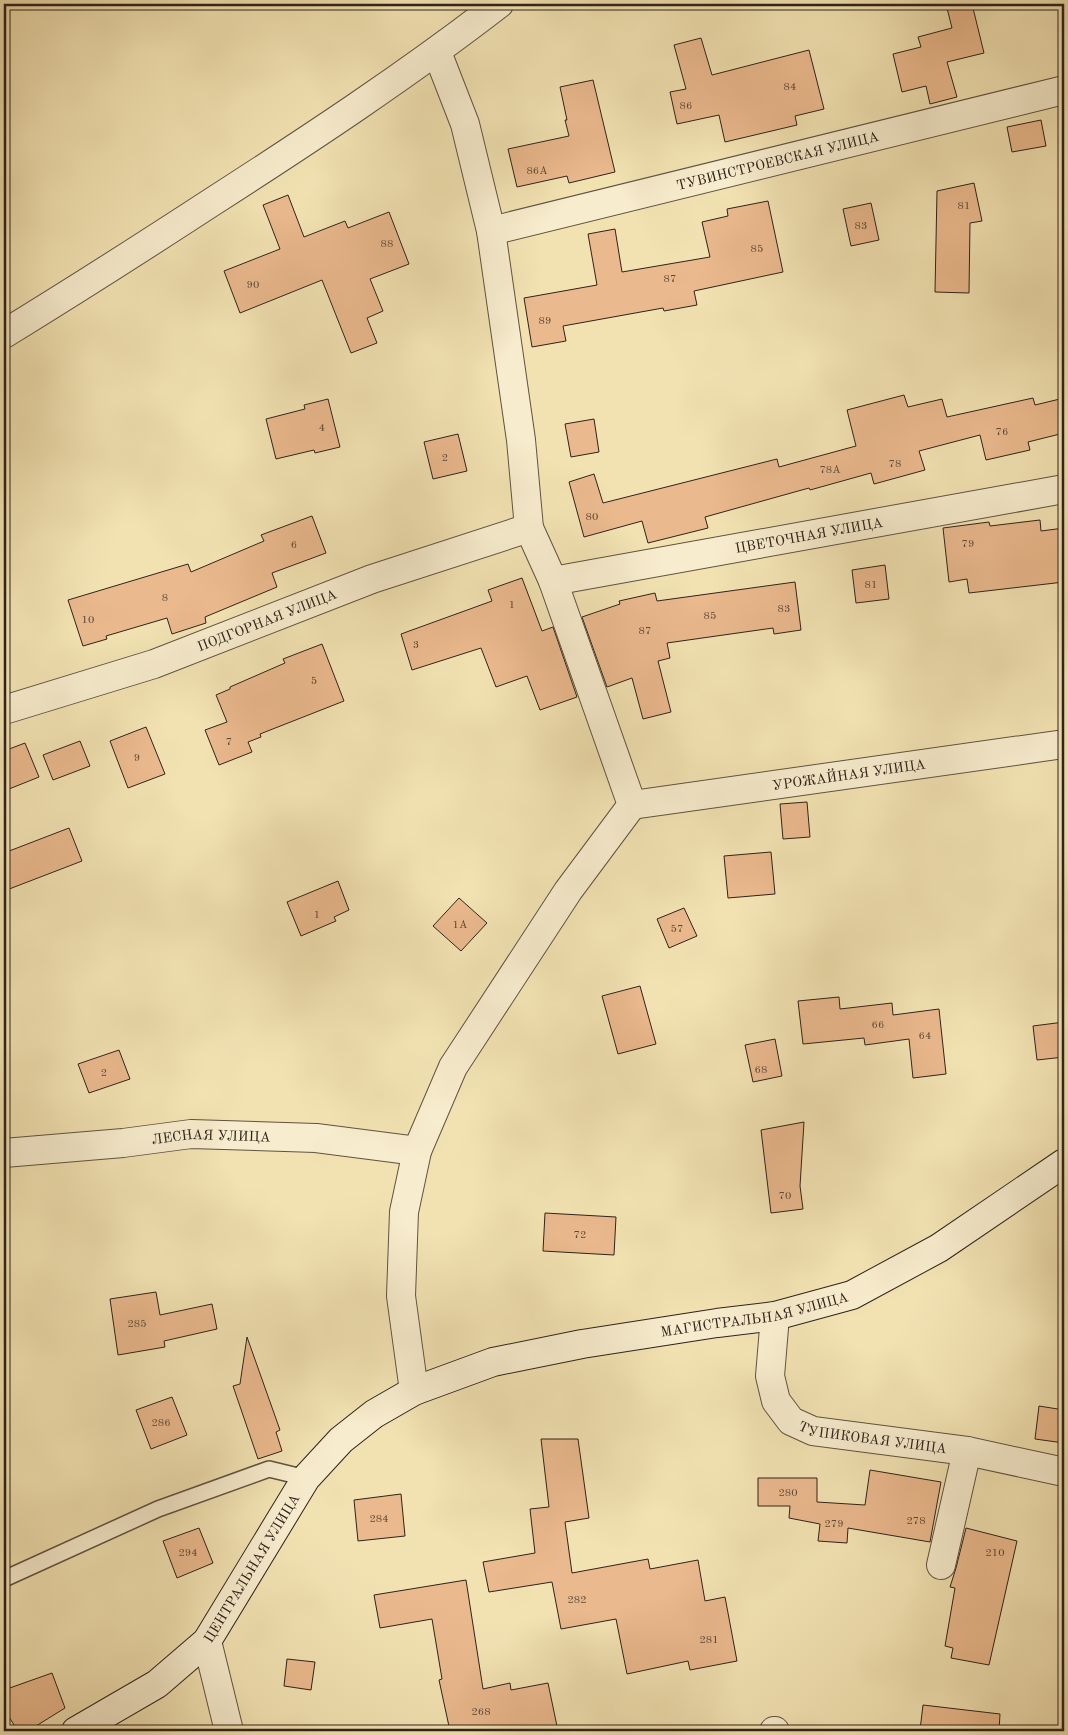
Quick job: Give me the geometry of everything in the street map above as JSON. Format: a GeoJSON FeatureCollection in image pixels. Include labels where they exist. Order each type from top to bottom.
{"type":"FeatureCollection","features":[{"type":"Feature","properties":{"kind":"street"},"geometry":{"type":"LineString","coordinates":[[4,334],[308,140],[437,52],[499,4]]}},
{"type":"Feature","properties":{"kind":"street"},"geometry":{"type":"LineString","coordinates":[[414,1391],[402,1296],[404,1212],[417,1151],[452,1067],[568,891],[632,805],[553,581],[529,528],[522,440],[491,231],[465,124],[437,52]]}},
{"type":"Feature","properties":{"kind":"street","name":"ТУВИНСТРОЕВСКАЯ УЛИЦА"},"geometry":{"type":"LineString","coordinates":[[491,231],[1064,90]]}},
{"type":"Feature","properties":{"kind":"street","name":"ЦВЕТОЧНАЯ УЛИЦА"},"geometry":{"type":"LineString","coordinates":[[553,581],[1064,488]]}},
{"type":"Feature","properties":{"kind":"street","name":"ПОДГОРНАЯ УЛИЦА"},"geometry":{"type":"LineString","coordinates":[[4,710],[154,664],[372,579],[529,528]]}},
{"type":"Feature","properties":{"kind":"street","name":"УРОЖАЙНАЯ УЛИЦА"},"geometry":{"type":"LineString","coordinates":[[632,805],[1064,744]]}},
{"type":"Feature","properties":{"kind":"street","name":"ЛЕСНАЯ УЛИЦА"},"geometry":{"type":"LineString","coordinates":[[4,1153],[123,1143],[191,1134],[316,1138],[417,1151]]}},
{"type":"Feature","properties":{"kind":"street","name":"МАГИСТРАЛЬНАЯ УЛИЦА"},"geometry":{"type":"LineString","coordinates":[[414,1391],[502,1360],[582,1344],[775,1316],[852,1295],[939,1248],[1064,1163]]}},
{"type":"Feature","properties":{"kind":"street","name":"ТУПИКОВАЯ УЛИЦА"},"geometry":{"type":"LineString","coordinates":[[775,1316],[770,1376],[776,1401],[791,1421],[813,1431],[967,1451],[1064,1472]]}},
{"type":"Feature","properties":{"kind":"street","name":"ЦЕНТРАЛЬНАЯ УЛИЦА"},"geometry":{"type":"LineString","coordinates":[[76,1731],[157,1684],[207,1641],[306,1478],[341,1440],[374,1414],[414,1391]]}},
{"type":"Feature","properties":{"kind":"street"},"geometry":{"type":"LineString","coordinates":[[941,1566],[967,1451]]}},
{"type":"Feature","properties":{"kind":"street"},"geometry":{"type":"LineString","coordinates":[[207,1641],[229,1731]]}},
{"type":"Feature","properties":{"kind":"lane"},"geometry":{"type":"LineString","coordinates":[[4,1579],[158,1508],[269,1469],[306,1478]]}},
{"type":"Feature","properties":{"kind":"building"},"geometry":{"type":"Polygon","coordinates":[[[946,4],[972,4],[984,53],[947,62],[957,97],[930,104],[926,86],[902,92],[893,54],[921,47],[918,37],[952,28],[946,4]]]}},
{"type":"Feature","properties":{"kind":"building"},"geometry":{"type":"Polygon","coordinates":[[[701,38],[712,75],[809,50],[824,109],[795,116],[797,125],[725,142],[719,115],[677,124],[670,92],[686,89],[674,45],[701,38]]]}},
{"type":"Feature","properties":{"kind":"building"},"geometry":{"type":"Polygon","coordinates":[[[593,80],[615,172],[569,183],[567,176],[517,187],[508,149],[569,136],[560,87],[593,80]]]}},
{"type":"Feature","properties":{"kind":"building"},"geometry":{"type":"Polygon","coordinates":[[[1041,120],[1046,146],[1012,152],[1007,127],[1041,120]]]}},
{"type":"Feature","properties":{"kind":"building"},"geometry":{"type":"Polygon","coordinates":[[[974,183],[982,221],[970,223],[969,293],[935,292],[937,191],[974,183]]]}},
{"type":"Feature","properties":{"kind":"building"},"geometry":{"type":"Polygon","coordinates":[[[288,195],[304,237],[345,221],[348,228],[389,212],[409,264],[370,279],[383,311],[367,318],[377,343],[351,353],[322,280],[240,313],[224,271],[280,249],[263,205],[288,195]]]}},
{"type":"Feature","properties":{"kind":"building"},"geometry":{"type":"Polygon","coordinates":[[[768,201],[783,272],[694,291],[697,305],[664,311],[663,308],[563,326],[566,341],[532,347],[524,298],[597,285],[588,234],[615,229],[622,272],[710,257],[702,222],[728,216],[727,209],[768,201]]]}},
{"type":"Feature","properties":{"kind":"building"},"geometry":{"type":"Polygon","coordinates":[[[871,203],[879,240],[851,246],[843,209],[871,203]]]}},
{"type":"Feature","properties":{"kind":"building"},"geometry":{"type":"Polygon","coordinates":[[[904,395],[908,407],[942,399],[947,417],[1033,398],[1035,405],[1064,398],[1064,433],[1028,442],[1030,450],[986,460],[980,435],[919,451],[925,470],[874,484],[871,473],[810,490],[809,488],[705,517],[708,528],[648,543],[642,521],[584,537],[569,482],[594,474],[603,503],[777,459],[779,467],[856,446],[847,410],[904,395]]]}},
{"type":"Feature","properties":{"kind":"building"},"geometry":{"type":"Polygon","coordinates":[[[328,399],[340,447],[315,453],[314,450],[276,459],[266,419],[305,409],[304,405],[328,399]]]}},
{"type":"Feature","properties":{"kind":"building"},"geometry":{"type":"Polygon","coordinates":[[[594,419],[599,452],[571,457],[565,424],[594,419]]]}},
{"type":"Feature","properties":{"kind":"building"},"geometry":{"type":"Polygon","coordinates":[[[458,434],[467,471],[433,479],[424,442],[458,434]]]}},
{"type":"Feature","properties":{"kind":"building"},"geometry":{"type":"Polygon","coordinates":[[[312,516],[326,553],[272,573],[277,587],[205,617],[206,623],[172,634],[167,618],[106,636],[107,639],[83,646],[68,600],[188,564],[191,572],[264,541],[261,535],[312,516]]]}},
{"type":"Feature","properties":{"kind":"building"},"geometry":{"type":"Polygon","coordinates":[[[1040,520],[1041,531],[1064,528],[1064,582],[969,593],[967,579],[949,582],[943,528],[989,522],[990,526],[1040,520]]]}},
{"type":"Feature","properties":{"kind":"building"},"geometry":{"type":"Polygon","coordinates":[[[885,565],[889,599],[856,603],[852,570],[885,565]]]}},
{"type":"Feature","properties":{"kind":"building"},"geometry":{"type":"Polygon","coordinates":[[[522,578],[542,631],[553,627],[577,697],[540,710],[527,676],[496,687],[481,648],[412,670],[401,634],[492,601],[488,590],[522,578]]]}},
{"type":"Feature","properties":{"kind":"building"},"geometry":{"type":"Polygon","coordinates":[[[795,582],[801,630],[774,634],[773,628],[667,643],[670,658],[658,661],[671,712],[643,719],[632,678],[607,687],[582,617],[620,604],[619,601],[655,593],[657,601],[795,582]]]}},
{"type":"Feature","properties":{"kind":"building"},"geometry":{"type":"Polygon","coordinates":[[[322,644],[344,701],[260,734],[261,737],[248,742],[252,752],[219,765],[205,730],[227,722],[216,695],[285,663],[283,659],[322,644]]]}},
{"type":"Feature","properties":{"kind":"building"},"geometry":{"type":"Polygon","coordinates":[[[146,727],[165,774],[128,788],[110,741],[146,727]]]}},
{"type":"Feature","properties":{"kind":"building"},"geometry":{"type":"Polygon","coordinates":[[[80,741],[90,766],[53,780],[43,755],[80,741]]]}},
{"type":"Feature","properties":{"kind":"building"},"geometry":{"type":"Polygon","coordinates":[[[25,743],[39,777],[4,791],[4,751],[25,743]]]}},
{"type":"Feature","properties":{"kind":"building"},"geometry":{"type":"Polygon","coordinates":[[[807,802],[810,837],[783,839],[780,804],[807,802]]]}},
{"type":"Feature","properties":{"kind":"building"},"geometry":{"type":"Polygon","coordinates":[[[69,828],[82,861],[4,891],[4,853],[69,828]]]}},
{"type":"Feature","properties":{"kind":"building"},"geometry":{"type":"Polygon","coordinates":[[[771,852],[775,894],[728,898],[724,856],[771,852]]]}},
{"type":"Feature","properties":{"kind":"building"},"geometry":{"type":"Polygon","coordinates":[[[338,881],[349,910],[334,917],[336,921],[301,936],[287,902],[338,881]]]}},
{"type":"Feature","properties":{"kind":"building"},"geometry":{"type":"Polygon","coordinates":[[[459,898],[487,923],[461,951],[433,926],[459,898]]]}},
{"type":"Feature","properties":{"kind":"building"},"geometry":{"type":"Polygon","coordinates":[[[684,908],[697,936],[669,948],[657,919],[684,908]]]}},
{"type":"Feature","properties":{"kind":"building"},"geometry":{"type":"Polygon","coordinates":[[[640,986],[656,1044],[618,1054],[602,996],[640,986]]]}},
{"type":"Feature","properties":{"kind":"building"},"geometry":{"type":"Polygon","coordinates":[[[839,997],[840,1009],[892,1003],[893,1015],[939,1009],[946,1074],[913,1078],[909,1039],[865,1045],[864,1038],[803,1044],[798,1001],[839,997]]]}},
{"type":"Feature","properties":{"kind":"building"},"geometry":{"type":"Polygon","coordinates":[[[1064,1022],[1064,1057],[1037,1060],[1033,1026],[1064,1022]]]}},
{"type":"Feature","properties":{"kind":"building"},"geometry":{"type":"Polygon","coordinates":[[[775,1039],[782,1076],[753,1082],[745,1045],[775,1039]]]}},
{"type":"Feature","properties":{"kind":"building"},"geometry":{"type":"Polygon","coordinates":[[[119,1050],[130,1079],[89,1093],[78,1064],[119,1050]]]}},
{"type":"Feature","properties":{"kind":"building"},"geometry":{"type":"Polygon","coordinates":[[[804,1122],[800,1186],[803,1209],[771,1213],[761,1130],[804,1122]]]}},
{"type":"Feature","properties":{"kind":"building"},"geometry":{"type":"Polygon","coordinates":[[[545,1213],[616,1217],[614,1255],[543,1251],[545,1213]]]}},
{"type":"Feature","properties":{"kind":"building"},"geometry":{"type":"Polygon","coordinates":[[[156,1292],[160,1315],[212,1304],[217,1329],[164,1341],[165,1347],[118,1355],[110,1299],[156,1292]]]}},
{"type":"Feature","properties":{"kind":"building"},"geometry":{"type":"Polygon","coordinates":[[[247,1337],[280,1430],[276,1432],[282,1451],[258,1459],[233,1386],[240,1384],[247,1337]]]}},
{"type":"Feature","properties":{"kind":"building"},"geometry":{"type":"Polygon","coordinates":[[[172,1397],[187,1435],[151,1449],[136,1410],[172,1397]]]}},
{"type":"Feature","properties":{"kind":"building"},"geometry":{"type":"Polygon","coordinates":[[[1039,1406],[1064,1410],[1064,1443],[1035,1439],[1039,1406]]]}},
{"type":"Feature","properties":{"kind":"building"},"geometry":{"type":"Polygon","coordinates":[[[541,1439],[578,1439],[589,1518],[565,1522],[572,1573],[648,1559],[650,1569],[698,1560],[705,1601],[725,1597],[737,1661],[690,1670],[688,1661],[627,1674],[616,1619],[561,1629],[552,1582],[489,1592],[483,1562],[535,1553],[530,1509],[549,1507],[541,1439]]]}},
{"type":"Feature","properties":{"kind":"building"},"geometry":{"type":"Polygon","coordinates":[[[870,1470],[941,1482],[930,1542],[848,1528],[847,1543],[818,1541],[820,1524],[789,1518],[790,1506],[758,1506],[758,1478],[817,1478],[817,1502],[865,1505],[870,1470]]]}},
{"type":"Feature","properties":{"kind":"building"},"geometry":{"type":"Polygon","coordinates":[[[401,1494],[405,1536],[358,1541],[354,1500],[401,1494]]]}},
{"type":"Feature","properties":{"kind":"building"},"geometry":{"type":"Polygon","coordinates":[[[199,1528],[213,1563],[177,1578],[163,1541],[199,1528]]]}},
{"type":"Feature","properties":{"kind":"building"},"geometry":{"type":"Polygon","coordinates":[[[966,1528],[1017,1541],[989,1665],[951,1658],[953,1648],[945,1646],[955,1588],[950,1587],[966,1528]]]}},
{"type":"Feature","properties":{"kind":"building"},"geometry":{"type":"Polygon","coordinates":[[[466,1580],[483,1689],[510,1683],[511,1690],[548,1683],[558,1731],[450,1731],[439,1680],[442,1679],[432,1619],[380,1628],[374,1595],[466,1580]]]}},
{"type":"Feature","properties":{"kind":"building"},"geometry":{"type":"Polygon","coordinates":[[[287,1659],[315,1662],[311,1690],[284,1686],[287,1659]]]}},
{"type":"Feature","properties":{"kind":"building"},"geometry":{"type":"Polygon","coordinates":[[[52,1673],[65,1708],[28,1731],[18,1731],[9,1717],[4,1717],[4,1690],[52,1673]]]}},
{"type":"Feature","properties":{"kind":"building"},"geometry":{"type":"Polygon","coordinates":[[[923,1705],[1000,1714],[999,1731],[920,1730],[923,1705]]]}}]}
